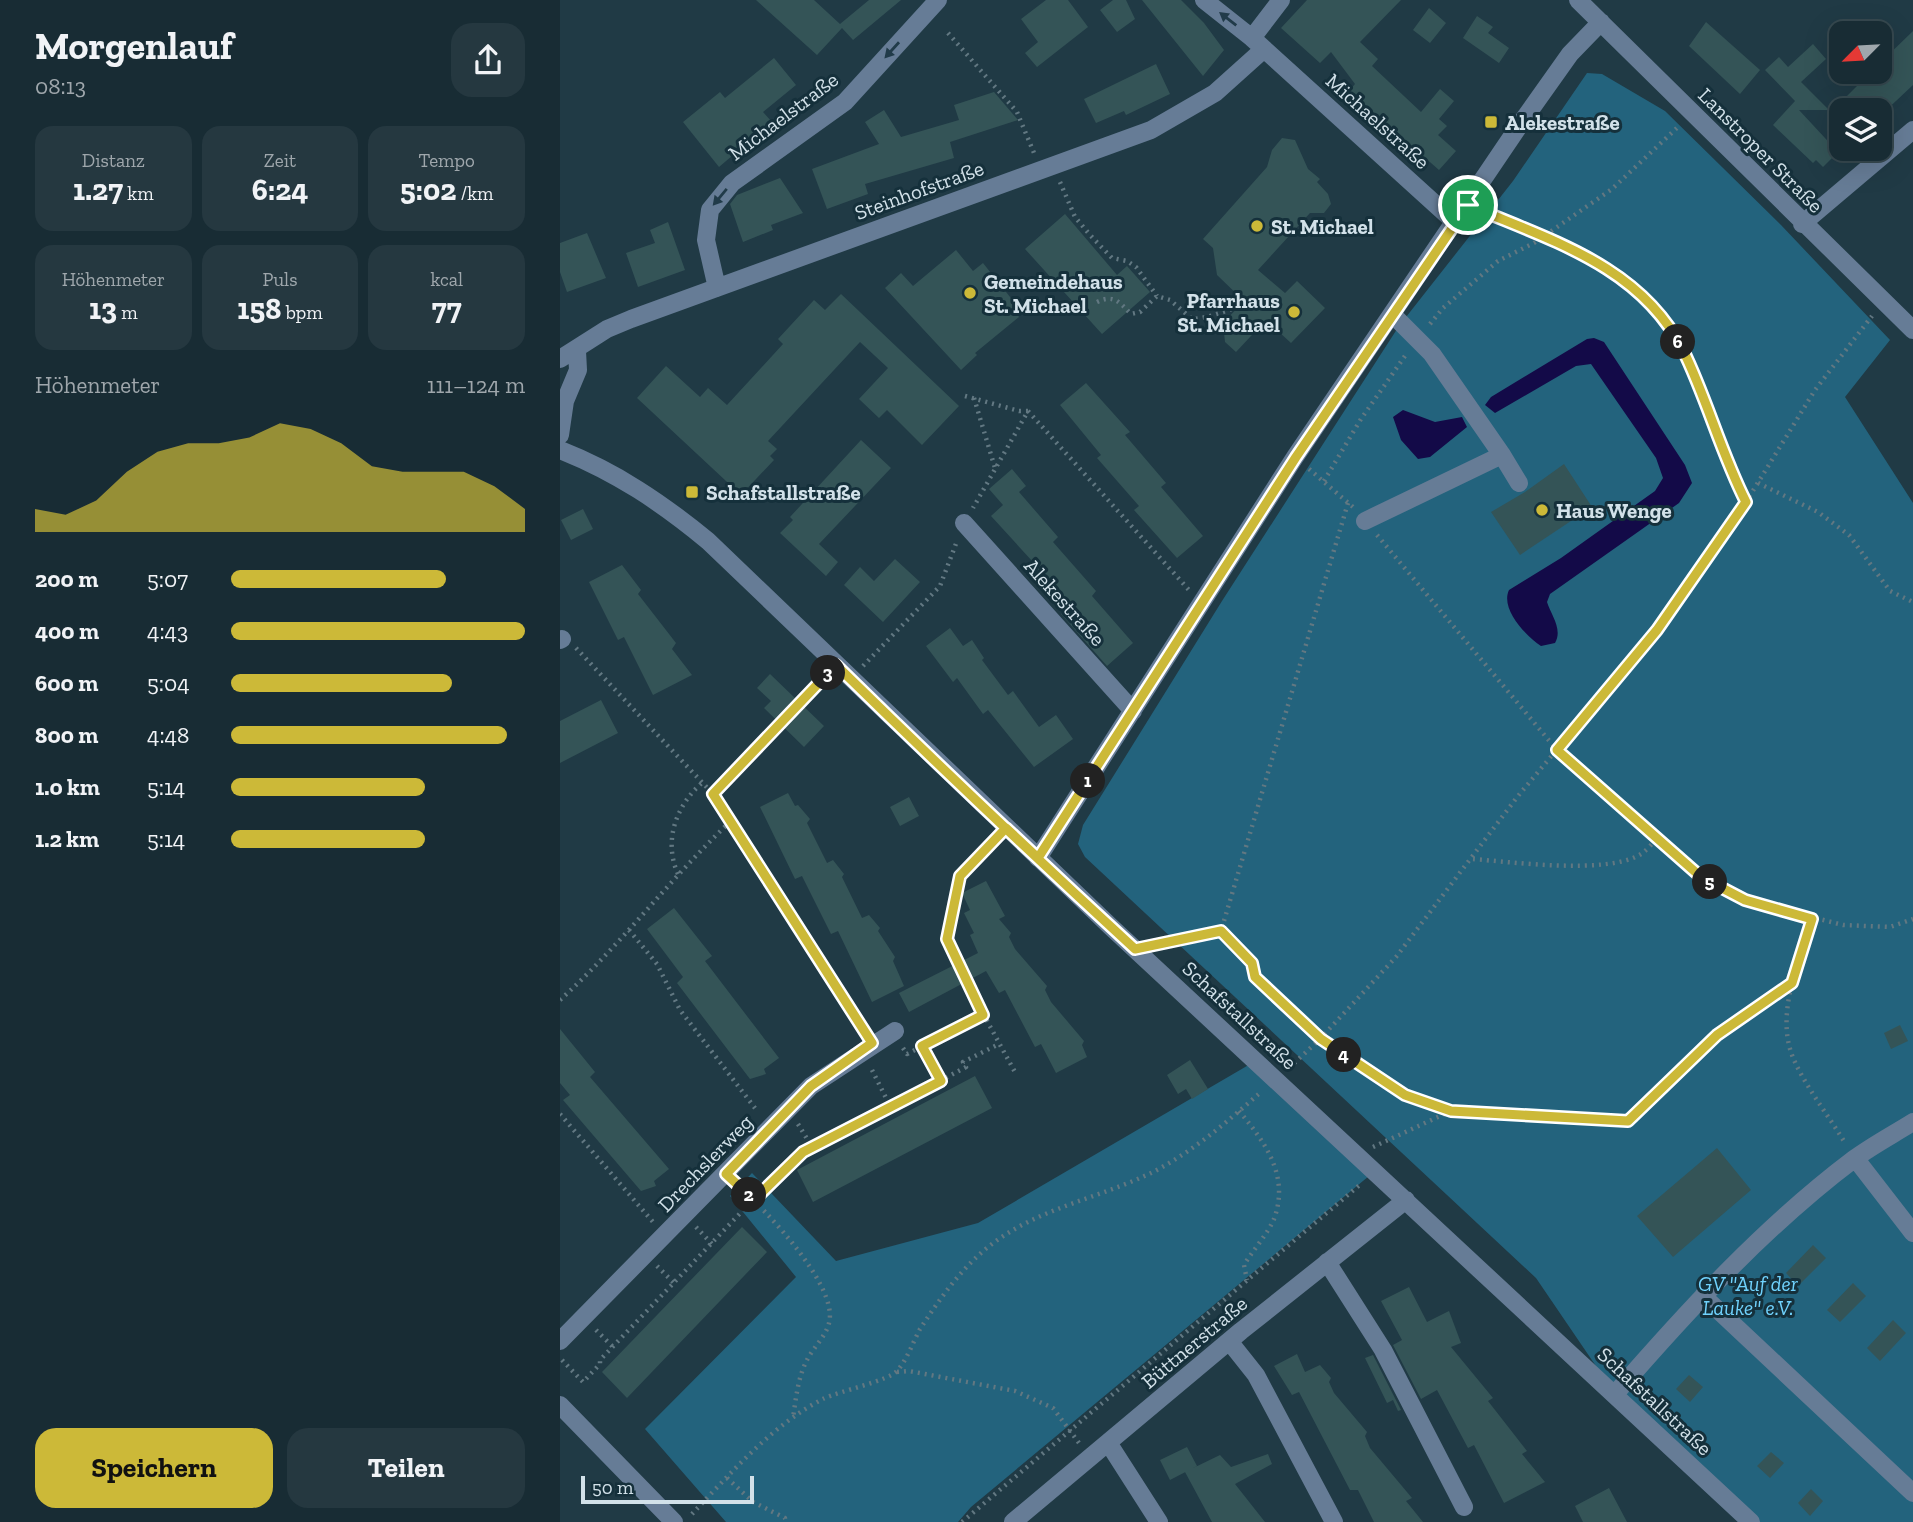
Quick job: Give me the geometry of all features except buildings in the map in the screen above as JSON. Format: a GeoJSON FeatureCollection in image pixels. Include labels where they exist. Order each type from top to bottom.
{"type":"FeatureCollection","features":[{"type":"Feature","properties":{"kind":"street","name":"Michaelstraße"},"geometry":{"type":"LineString","coordinates":[[718,288],[706,240],[710,210],[732,183],[845,102],[939,0]]}},
{"type":"Feature","properties":{"kind":"street","name":"Michaelstraße"},"geometry":{"type":"LineString","coordinates":[[1205,0],[1258,43],[1455,223]]}},
{"type":"Feature","properties":{"kind":"street","name":"Steinhofstraße"},"geometry":{"type":"LineString","coordinates":[[560,359],[577,351],[607,329],[1151,130],[1215,93],[1258,43],[1281,0]]}},
{"type":"Feature","properties":{"kind":"street","name":"Lanstroper Straße"},"geometry":{"type":"LineString","coordinates":[[1578,0],[1693,112],[1802,224],[1913,330]]}},
{"type":"Feature","properties":{"kind":"street"},"geometry":{"type":"LineString","coordinates":[[1038,858],[1296,457],[1570,54],[1601,22]]}},
{"type":"Feature","properties":{"kind":"street"},"geometry":{"type":"LineString","coordinates":[[1802,224],[1913,130]]}},
{"type":"Feature","properties":{"kind":"street"},"geometry":{"type":"LineString","coordinates":[[1393,315],[1418,338],[1519,482]]}},
{"type":"Feature","properties":{"kind":"street"},"geometry":{"type":"LineString","coordinates":[[560,344],[577,351],[578,370],[565,401],[560,435]]}},
{"type":"Feature","properties":{"kind":"street","name":"Schafstallstraße"},"geometry":{"type":"LineString","coordinates":[[560,450],[646,492],[708,541],[1006,828],[1751,1522]]}},
{"type":"Feature","properties":{"kind":"street"},"geometry":{"type":"LineString","coordinates":[[1365,521],[1502,455]]}},
{"type":"Feature","properties":{"kind":"street","name":"Alekestraße"},"geometry":{"type":"LineString","coordinates":[[964,523],[1133,711]]}},
{"type":"Feature","properties":{"kind":"street","name":"Drechslerweg"},"geometry":{"type":"LineString","coordinates":[[560,1341],[811,1086],[895,1031]]}},
{"type":"Feature","properties":{"kind":"street"},"geometry":{"type":"LineString","coordinates":[[1615,1394],[1703,1296],[1770,1231],[1855,1158],[1913,1122]]}},
{"type":"Feature","properties":{"kind":"street"},"geometry":{"type":"LineString","coordinates":[[1855,1158],[1913,1233]]}},
{"type":"Feature","properties":{"kind":"street","name":"Büttnerstraße"},"geometry":{"type":"LineString","coordinates":[[1013,1522],[1229,1341],[1406,1200]]}},
{"type":"Feature","properties":{"kind":"street"},"geometry":{"type":"LineString","coordinates":[[1328,1262],[1383,1350],[1464,1507]]}},
{"type":"Feature","properties":{"kind":"street"},"geometry":{"type":"LineString","coordinates":[[1703,1296],[1913,1493]]}},
{"type":"Feature","properties":{"kind":"street"},"geometry":{"type":"LineString","coordinates":[[1229,1341],[1256,1375],[1334,1522]]}},
{"type":"Feature","properties":{"kind":"street"},"geometry":{"type":"LineString","coordinates":[[560,1405],[674,1522]]}},
{"type":"Feature","properties":{"kind":"street"},"geometry":{"type":"LineString","coordinates":[[1109,1444],[1159,1522]]}},
{"type":"Feature","properties":{"kind":"path"},"geometry":{"type":"LineString","coordinates":[[948,33],[1017,112],[1075,217],[1105,254],[1136,267],[1157,296],[1170,300],[1192,319],[1204,318],[1228,308],[1256,302]]}},
{"type":"Feature","properties":{"kind":"path"},"geometry":{"type":"LineString","coordinates":[[1324,481],[1361,419],[1418,338],[1443,308],[1497,261],[1543,238],[1612,189],[1693,112]]}},
{"type":"Feature","properties":{"kind":"path"},"geometry":{"type":"LineString","coordinates":[[1468,205],[1611,268],[1651,302],[1682,348],[1746,502]]}},
{"type":"Feature","properties":{"kind":"path"},"geometry":{"type":"LineString","coordinates":[[1097,302],[1107,297],[1115,299],[1131,314],[1141,314],[1157,296]]}},
{"type":"Feature","properties":{"kind":"path"},"geometry":{"type":"LineString","coordinates":[[896,1372],[943,1296],[968,1265],[996,1241],[1038,1216],[1103,1194],[1156,1171],[1200,1144],[1321,1039],[1396,957],[1473,859],[1518,796],[1657,630],[1746,502],[1815,390],[1883,303]]}},
{"type":"Feature","properties":{"kind":"path"},"geometry":{"type":"LineString","coordinates":[[974,398],[996,469]]}},
{"type":"Feature","properties":{"kind":"path"},"geometry":{"type":"LineString","coordinates":[[1028,411],[1202,604]]}},
{"type":"Feature","properties":{"kind":"path"},"geometry":{"type":"LineString","coordinates":[[1296,457],[1348,502],[1365,521],[1557,750],[1701,877],[1745,900],[1812,919],[1843,925],[1890,927],[1913,919]]}},
{"type":"Feature","properties":{"kind":"path"},"geometry":{"type":"LineString","coordinates":[[1758,483],[1818,512],[1849,536],[1891,591],[1913,602]]}},
{"type":"Feature","properties":{"kind":"path"},"geometry":{"type":"LineString","coordinates":[[1221,931],[1348,502]]}},
{"type":"Feature","properties":{"kind":"path"},"geometry":{"type":"LineString","coordinates":[[561,640],[580,650],[703,782],[732,820],[867,1047],[891,1106]]}},
{"type":"Feature","properties":{"kind":"path"},"geometry":{"type":"LineString","coordinates":[[713,794],[836,665]]}},
{"type":"Feature","properties":{"kind":"path"},"geometry":{"type":"LineString","coordinates":[[678,874],[670,856],[676,816],[690,794],[703,782]]}},
{"type":"Feature","properties":{"kind":"path"},"geometry":{"type":"LineString","coordinates":[[560,1000],[596,967],[678,874],[732,820]]}},
{"type":"Feature","properties":{"kind":"path"},"geometry":{"type":"LineString","coordinates":[[1006,828],[960,876],[947,939],[983,1015],[1016,1074]]}},
{"type":"Feature","properties":{"kind":"path"},"geometry":{"type":"LineString","coordinates":[[1473,859],[1556,866],[1597,865],[1640,855],[1656,839]]}},
{"type":"Feature","properties":{"kind":"path"},"geometry":{"type":"LineString","coordinates":[[1812,919],[1792,983],[1786,1021],[1793,1059],[1855,1158]]}},
{"type":"Feature","properties":{"kind":"path"},"geometry":{"type":"LineString","coordinates":[[629,930],[657,964],[680,1010],[771,1129]]}},
{"type":"Feature","properties":{"kind":"path"},"geometry":{"type":"LineString","coordinates":[[1135,949],[1221,931]]}},
{"type":"Feature","properties":{"kind":"path"},"geometry":{"type":"LineString","coordinates":[[1221,931],[1252,963],[1255,977],[1321,1039],[1405,1095],[1451,1111],[1628,1121],[1717,1035],[1792,983]]}},
{"type":"Feature","properties":{"kind":"path"},"geometry":{"type":"LineString","coordinates":[[895,1031],[907,1054],[983,1015]]}},
{"type":"Feature","properties":{"kind":"path"},"geometry":{"type":"LineString","coordinates":[[560,1358],[583,1382],[600,1364],[600,1360],[803,1152],[941,1081],[966,1067],[963,1062],[999,1044]]}},
{"type":"Feature","properties":{"kind":"path"},"geometry":{"type":"LineString","coordinates":[[922,1046],[941,1081]]}},
{"type":"Feature","properties":{"kind":"path"},"geometry":{"type":"LineString","coordinates":[[1240,1111],[1264,1141],[1276,1166],[1278,1195],[1273,1219],[1244,1265],[1247,1280]]}},
{"type":"Feature","properties":{"kind":"path"},"geometry":{"type":"LineString","coordinates":[[1359,1154],[1408,1128],[1451,1111]]}},
{"type":"Feature","properties":{"kind":"path"},"geometry":{"type":"LineString","coordinates":[[560,1114],[665,1236]]}},
{"type":"Feature","properties":{"kind":"path"},"geometry":{"type":"LineString","coordinates":[[961,1522],[1376,1171]]}},
{"type":"Feature","properties":{"kind":"path"},"geometry":{"type":"LineString","coordinates":[[726,1174],[754,1200],[804,1261],[831,1311],[829,1325],[801,1372],[793,1419]]}},
{"type":"Feature","properties":{"kind":"path"},"geometry":{"type":"LineString","coordinates":[[684,1522],[727,1478],[793,1419],[823,1399],[896,1372],[909,1371],[1015,1391],[1053,1408],[1091,1459]]}},
{"type":"Feature","properties":{"kind":"path"},"geometry":{"type":"LineString","coordinates":[[727,1478],[753,1503],[785,1518],[785,1522]]}},
{"type":"Feature","properties":{"kind":"green space","name":"GV \"Auf der Lauke\" e.V."},"geometry":{"type":"Polygon","coordinates":[[[1587,73],[1602,74],[1665,111],[1781,225],[1890,340],[1845,397],[1913,503],[1913,1522],[1751,1522],[1615,1394],[1536,1278],[1085,857],[1078,844],[1083,825],[1222,601],[1399,326],[1513,181],[1587,73]]]}},
{"type":"Feature","properties":{"kind":"green space"},"geometry":{"type":"Polygon","coordinates":[[[1252,1063],[1375,1171],[971,1507],[958,1522],[726,1522],[645,1429],[796,1277],[730,1196],[752,1173],[836,1261],[978,1223],[1252,1063]]]}},
{"type":"Feature","properties":{"kind":"shaded area"},"geometry":{"type":"Polygon","coordinates":[[[1594,338],[1604,342],[1685,465],[1692,483],[1679,503],[1550,594],[1547,602],[1558,633],[1555,643],[1541,646],[1528,636],[1511,613],[1507,597],[1509,590],[1561,558],[1655,491],[1663,478],[1656,458],[1591,364],[1576,366],[1495,413],[1485,405],[1491,397],[1587,339],[1594,338]]]}},
{"type":"Feature","properties":{"kind":"shaded area"},"geometry":{"type":"Polygon","coordinates":[[[1403,410],[1435,422],[1462,417],[1467,427],[1430,457],[1418,459],[1401,440],[1393,417],[1403,410]]]}},
{"type":"Feature","properties":{"kind":"place","name":"Alekestraße"},"geometry":{"type":"Point","coordinates":[1491,122]}},
{"type":"Feature","properties":{"kind":"place","name":"St. Michael"},"geometry":{"type":"Point","coordinates":[1257,226]}},
{"type":"Feature","properties":{"kind":"place","name":"Gemeindehaus St. Michael"},"geometry":{"type":"Point","coordinates":[970,293]}},
{"type":"Feature","properties":{"kind":"place","name":"Pfarrhaus St. Michael"},"geometry":{"type":"Point","coordinates":[1294,312]}},
{"type":"Feature","properties":{"kind":"place","name":"Schafstallstraße"},"geometry":{"type":"Point","coordinates":[692,492]}},
{"type":"Feature","properties":{"kind":"place","name":"Haus Wenge"},"geometry":{"type":"Point","coordinates":[1542,510]}},
{"type":"Feature","properties":{"kind":"route"},"geometry":{"type":"LineString","coordinates":[[1468,205],[1296,457],[1038,858],[1006,828],[960,876],[947,939],[983,1015],[922,1046],[941,1081],[803,1152],[754,1200],[726,1174],[811,1086],[872,1043],[713,794],[836,665],[1038,858],[1135,949],[1221,931],[1252,963],[1255,977],[1321,1039],[1405,1095],[1451,1111],[1628,1121],[1717,1035],[1760,1002],[1792,983],[1812,919],[1745,900],[1701,877],[1557,750],[1657,630],[1746,502],[1732,474],[1705,401],[1682,348],[1651,302],[1611,268],[1468,205]]}}]}
